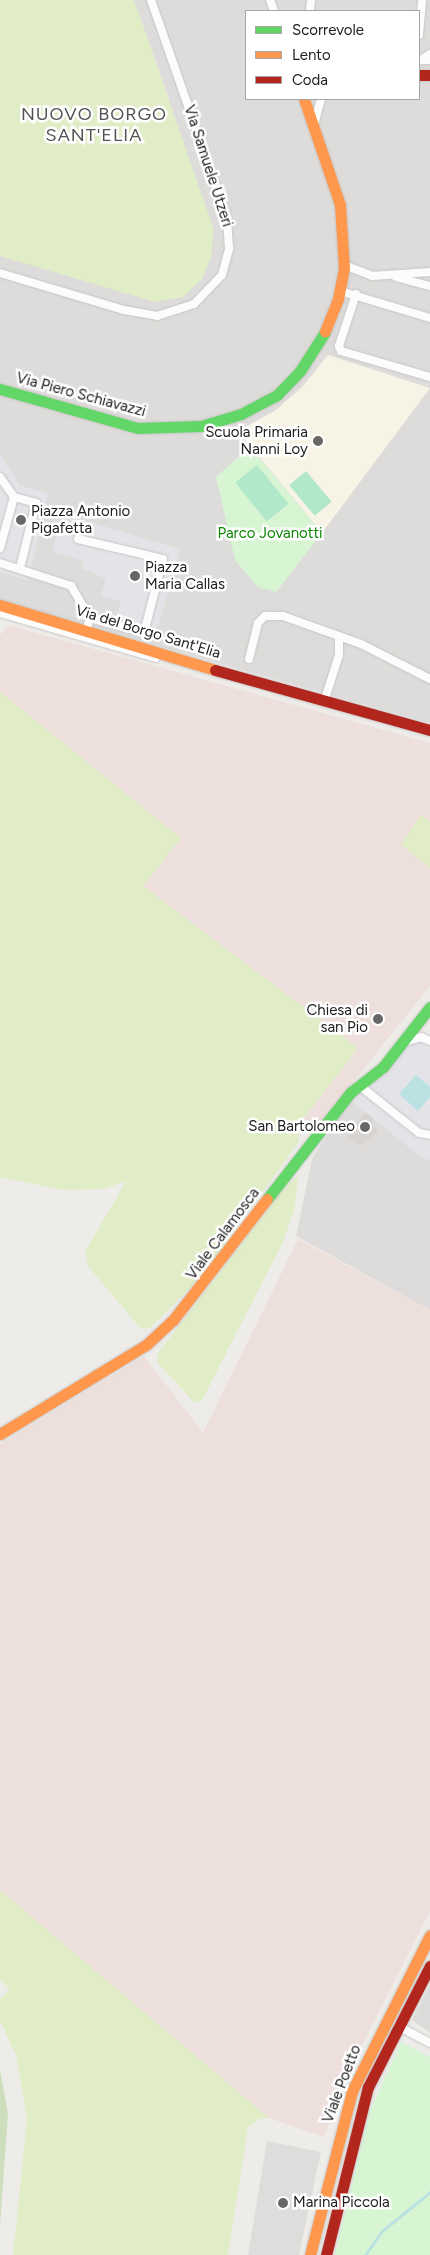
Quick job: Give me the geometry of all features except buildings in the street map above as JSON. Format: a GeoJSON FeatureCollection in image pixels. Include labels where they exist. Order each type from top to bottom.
{"type":"FeatureCollection","features":[{"type":"Feature","properties":{"kind":"main road","name":"Via Piero Schiavazzi"},"geometry":{"type":"LineString","coordinates":[[0,389],[138,428],[201,426],[241,414],[277,394],[300,371],[324,334],[340,291],[344,265],[342,212],[304,100]]}},
{"type":"Feature","properties":{"kind":"main road","name":"Via del Borgo Sant'Elia"},"geometry":{"type":"LineString","coordinates":[[0,605],[86,628],[287,692],[430,730]]}},
{"type":"Feature","properties":{"kind":"main road","name":"Viale Calamosca"},"geometry":{"type":"LineString","coordinates":[[0,1434],[146,1345],[173,1320],[360,1086],[383,1066],[430,1007]]}},
{"type":"Feature","properties":{"kind":"main road","name":"Viale Poetto"},"geometry":{"type":"LineString","coordinates":[[310,2255],[352,2091],[430,1934]]}},
{"type":"Feature","properties":{"kind":"main road","name":"Viale Poetto"},"geometry":{"type":"LineString","coordinates":[[326,2255],[359,2115],[398,2026],[430,1966]]}},
{"type":"Feature","properties":{"kind":"street","name":"Via Samuele Utzeri"},"geometry":{"type":"LineString","coordinates":[[0,273],[124,310],[157,316],[194,304],[222,275],[229,248],[227,216],[151,0]]}},
{"type":"Feature","properties":{"kind":"street"},"geometry":{"type":"LineString","coordinates":[[420,23],[422,0]]}},
{"type":"Feature","properties":{"kind":"street"},"geometry":{"type":"LineString","coordinates":[[420,60],[430,54]]}},
{"type":"Feature","properties":{"kind":"street"},"geometry":{"type":"LineString","coordinates":[[420,60],[430,60]]}},
{"type":"Feature","properties":{"kind":"street"},"geometry":{"type":"LineString","coordinates":[[314,127],[321,100]]}},
{"type":"Feature","properties":{"kind":"street"},"geometry":{"type":"LineString","coordinates":[[344,265],[372,276],[430,272]]}},
{"type":"Feature","properties":{"kind":"street"},"geometry":{"type":"LineString","coordinates":[[389,276],[430,286]]}},
{"type":"Feature","properties":{"kind":"street"},"geometry":{"type":"LineString","coordinates":[[340,291],[356,294],[430,318]]}},
{"type":"Feature","properties":{"kind":"street"},"geometry":{"type":"LineString","coordinates":[[356,294],[339,346],[341,351],[430,378]]}},
{"type":"Feature","properties":{"kind":"street"},"geometry":{"type":"LineString","coordinates":[[0,476],[14,497],[36,503],[20,568]]}},
{"type":"Feature","properties":{"kind":"street"},"geometry":{"type":"LineString","coordinates":[[0,548],[14,497]]}},
{"type":"Feature","properties":{"kind":"street"},"geometry":{"type":"LineString","coordinates":[[78,539],[163,559],[141,646]]}},
{"type":"Feature","properties":{"kind":"street"},"geometry":{"type":"LineString","coordinates":[[0,563],[71,586],[86,628],[144,633]]}},
{"type":"Feature","properties":{"kind":"street","name":"Via del Borgo Sant'Elia"},"geometry":{"type":"LineString","coordinates":[[0,612],[86,628],[268,691],[287,692]]}},
{"type":"Feature","properties":{"kind":"street"},"geometry":{"type":"LineString","coordinates":[[249,659],[258,623],[265,616],[283,616],[420,671],[430,679]]}},
{"type":"Feature","properties":{"kind":"street"},"geometry":{"type":"LineString","coordinates":[[324,702],[339,655],[339,637]]}},
{"type":"Feature","properties":{"kind":"street"},"geometry":{"type":"LineString","coordinates":[[402,1042],[421,1037],[430,1041]]}},
{"type":"Feature","properties":{"kind":"street"},"geometry":{"type":"LineString","coordinates":[[360,1086],[419,1133],[430,1135]]}},
{"type":"Feature","properties":{"kind":"street"},"geometry":{"type":"LineString","coordinates":[[398,2026],[430,2043]]}},
{"type":"Feature","properties":{"kind":"shaded area"},"geometry":{"type":"Polygon","coordinates":[[[134,0],[430,0],[430,723],[0,601],[0,256],[30,264],[169,99],[134,0]]]}},
{"type":"Feature","properties":{"kind":"shaded area","name":"Scuola Primaria Nanni Loy"},"geometry":{"type":"Polygon","coordinates":[[[328,355],[430,388],[322,533],[238,431],[276,410],[303,386],[328,355]]]}},
{"type":"Feature","properties":{"kind":"shaded area","name":"Piazza Antonio Pigafetta"},"geometry":{"type":"Polygon","coordinates":[[[0,454],[20,485],[48,494],[28,581],[0,572],[0,454]]]}},
{"type":"Feature","properties":{"kind":"shaded area","name":"Piazza Maria Callas"},"geometry":{"type":"Polygon","coordinates":[[[73,517],[180,549],[159,625],[153,631],[116,618],[121,601],[101,596],[106,579],[82,568],[84,561],[52,552],[57,535],[62,527],[70,529],[73,517]]]}},
{"type":"Feature","properties":{"kind":"shaded area"},"geometry":{"type":"Polygon","coordinates":[[[8,625],[430,743],[430,986],[313,1132],[301,1122],[358,1048],[143,886],[181,838],[0,692],[0,635],[8,625]]]}},
{"type":"Feature","properties":{"kind":"shaded area"},"geometry":{"type":"Polygon","coordinates":[[[409,1026],[430,1046],[430,1159],[425,1160],[350,1101],[409,1026]]]}},
{"type":"Feature","properties":{"kind":"shaded area"},"geometry":{"type":"Polygon","coordinates":[[[430,1047],[430,1310],[296,1236],[312,1159],[349,1100],[430,1047]]]}},
{"type":"Feature","properties":{"kind":"shaded area"},"geometry":{"type":"Polygon","coordinates":[[[298,1239],[430,1310],[430,1911],[352,2065],[324,2137],[269,2118],[0,1890],[0,1444],[144,1356],[203,1433],[298,1239]]]}},
{"type":"Feature","properties":{"kind":"shaded area"},"geometry":{"type":"Polygon","coordinates":[[[430,1985],[430,2033],[412,2020],[430,1985]]]}},
{"type":"Feature","properties":{"kind":"shaded area","name":"Marina Piccola"},"geometry":{"type":"Polygon","coordinates":[[[267,2141],[321,2152],[299,2255],[248,2255],[267,2141]]]}},
{"type":"Feature","properties":{"kind":"green space"},"geometry":{"type":"Polygon","coordinates":[[[0,0],[134,0],[214,230],[211,257],[202,279],[183,297],[155,302],[0,256],[0,0]]]}},
{"type":"Feature","properties":{"kind":"green space","name":"Parco Jovanotti"},"geometry":{"type":"Polygon","coordinates":[[[250,447],[322,533],[276,592],[258,587],[235,560],[216,477],[250,447]]]}},
{"type":"Feature","properties":{"kind":"green space"},"geometry":{"type":"Polygon","coordinates":[[[257,465],[288,504],[267,521],[235,483],[257,465]]]}},
{"type":"Feature","properties":{"kind":"green space"},"geometry":{"type":"Polygon","coordinates":[[[306,471],[332,502],[315,516],[289,485],[306,471]]]}},
{"type":"Feature","properties":{"kind":"green space"},"geometry":{"type":"Polygon","coordinates":[[[0,692],[181,838],[143,886],[358,1048],[301,1122],[298,1143],[201,1277],[150,1328],[141,1329],[88,1266],[85,1252],[126,1181],[103,1189],[63,1190],[0,1177],[0,692]]]}},
{"type":"Feature","properties":{"kind":"green space"},"geometry":{"type":"Polygon","coordinates":[[[421,815],[430,822],[430,868],[401,844],[421,815]]]}},
{"type":"Feature","properties":{"kind":"green space"},"geometry":{"type":"Polygon","coordinates":[[[298,1175],[295,1207],[283,1242],[201,1402],[194,1402],[157,1362],[158,1353],[283,1190],[298,1175]]]}},
{"type":"Feature","properties":{"kind":"green space"},"geometry":{"type":"Polygon","coordinates":[[[0,1890],[269,2118],[259,2119],[248,2127],[228,2255],[13,2255],[27,2119],[16,2055],[0,2021],[0,1999],[10,1989],[0,1979],[0,1890]]]}},
{"type":"Feature","properties":{"kind":"green space"},"geometry":{"type":"Polygon","coordinates":[[[401,2042],[430,2057],[430,2255],[335,2255],[369,2113],[401,2042]]]}},
{"type":"Feature","properties":{"kind":"green space"},"geometry":{"type":"Polygon","coordinates":[[[0,2070],[8,2114],[0,2225],[0,2070]]]}},
{"type":"Feature","properties":{"kind":"water"},"geometry":{"type":"Polygon","coordinates":[[[416,1075],[430,1087],[430,1097],[418,1111],[399,1094],[416,1075]]]}},
{"type":"Feature","properties":{"kind":"waterway"},"geometry":{"type":"LineString","coordinates":[[365,2255],[382,2231],[430,2192]]}},
{"type":"Feature","properties":{"kind":"traffic: fast"},"geometry":{"type":"LineString","coordinates":[[0,389],[138,428],[201,426],[241,414],[277,395],[300,371],[325,332]]}},
{"type":"Feature","properties":{"kind":"traffic: fast"},"geometry":{"type":"LineString","coordinates":[[267,1199],[351,1092],[383,1067],[430,1007]]}},
{"type":"Feature","properties":{"kind":"traffic: slow"},"geometry":{"type":"LineString","coordinates":[[304,100],[340,205],[344,268],[338,299],[325,332]]}},
{"type":"Feature","properties":{"kind":"traffic: slow"},"geometry":{"type":"LineString","coordinates":[[0,605],[215,670]]}},
{"type":"Feature","properties":{"kind":"traffic: slow"},"geometry":{"type":"LineString","coordinates":[[0,1434],[146,1345],[173,1320],[267,1199]]}},
{"type":"Feature","properties":{"kind":"traffic: slow"},"geometry":{"type":"LineString","coordinates":[[310,2255],[352,2091],[430,1935]]}},
{"type":"Feature","properties":{"kind":"traffic: jam"},"geometry":{"type":"LineString","coordinates":[[420,75],[430,75]]}},
{"type":"Feature","properties":{"kind":"traffic: jam"},"geometry":{"type":"LineString","coordinates":[[215,670],[430,730]]}},
{"type":"Feature","properties":{"kind":"traffic: jam"},"geometry":{"type":"LineString","coordinates":[[326,2255],[368,2087],[430,1966]]}},
{"type":"Feature","properties":{"kind":"place","name":"Scuola Primaria Nanni Loy"},"geometry":{"type":"Point","coordinates":[318,441]}},
{"type":"Feature","properties":{"kind":"place","name":"Piazza Antonio Pigafetta"},"geometry":{"type":"Point","coordinates":[21,520]}},
{"type":"Feature","properties":{"kind":"place","name":"Piazza Maria Callas"},"geometry":{"type":"Point","coordinates":[135,576]}},
{"type":"Feature","properties":{"kind":"place","name":"Chiesa di san Pio"},"geometry":{"type":"Point","coordinates":[378,1019]}},
{"type":"Feature","properties":{"kind":"place","name":"San Bartolomeo"},"geometry":{"type":"Point","coordinates":[365,1127]}},
{"type":"Feature","properties":{"kind":"place","name":"Marina Piccola"},"geometry":{"type":"Point","coordinates":[283,2203]}},
{"type":"Feature","properties":{"kind":"district","name":"NUOVO BORGO SANT'ELIA"},"geometry":{"type":"Point","coordinates":[94,125]}}]}
